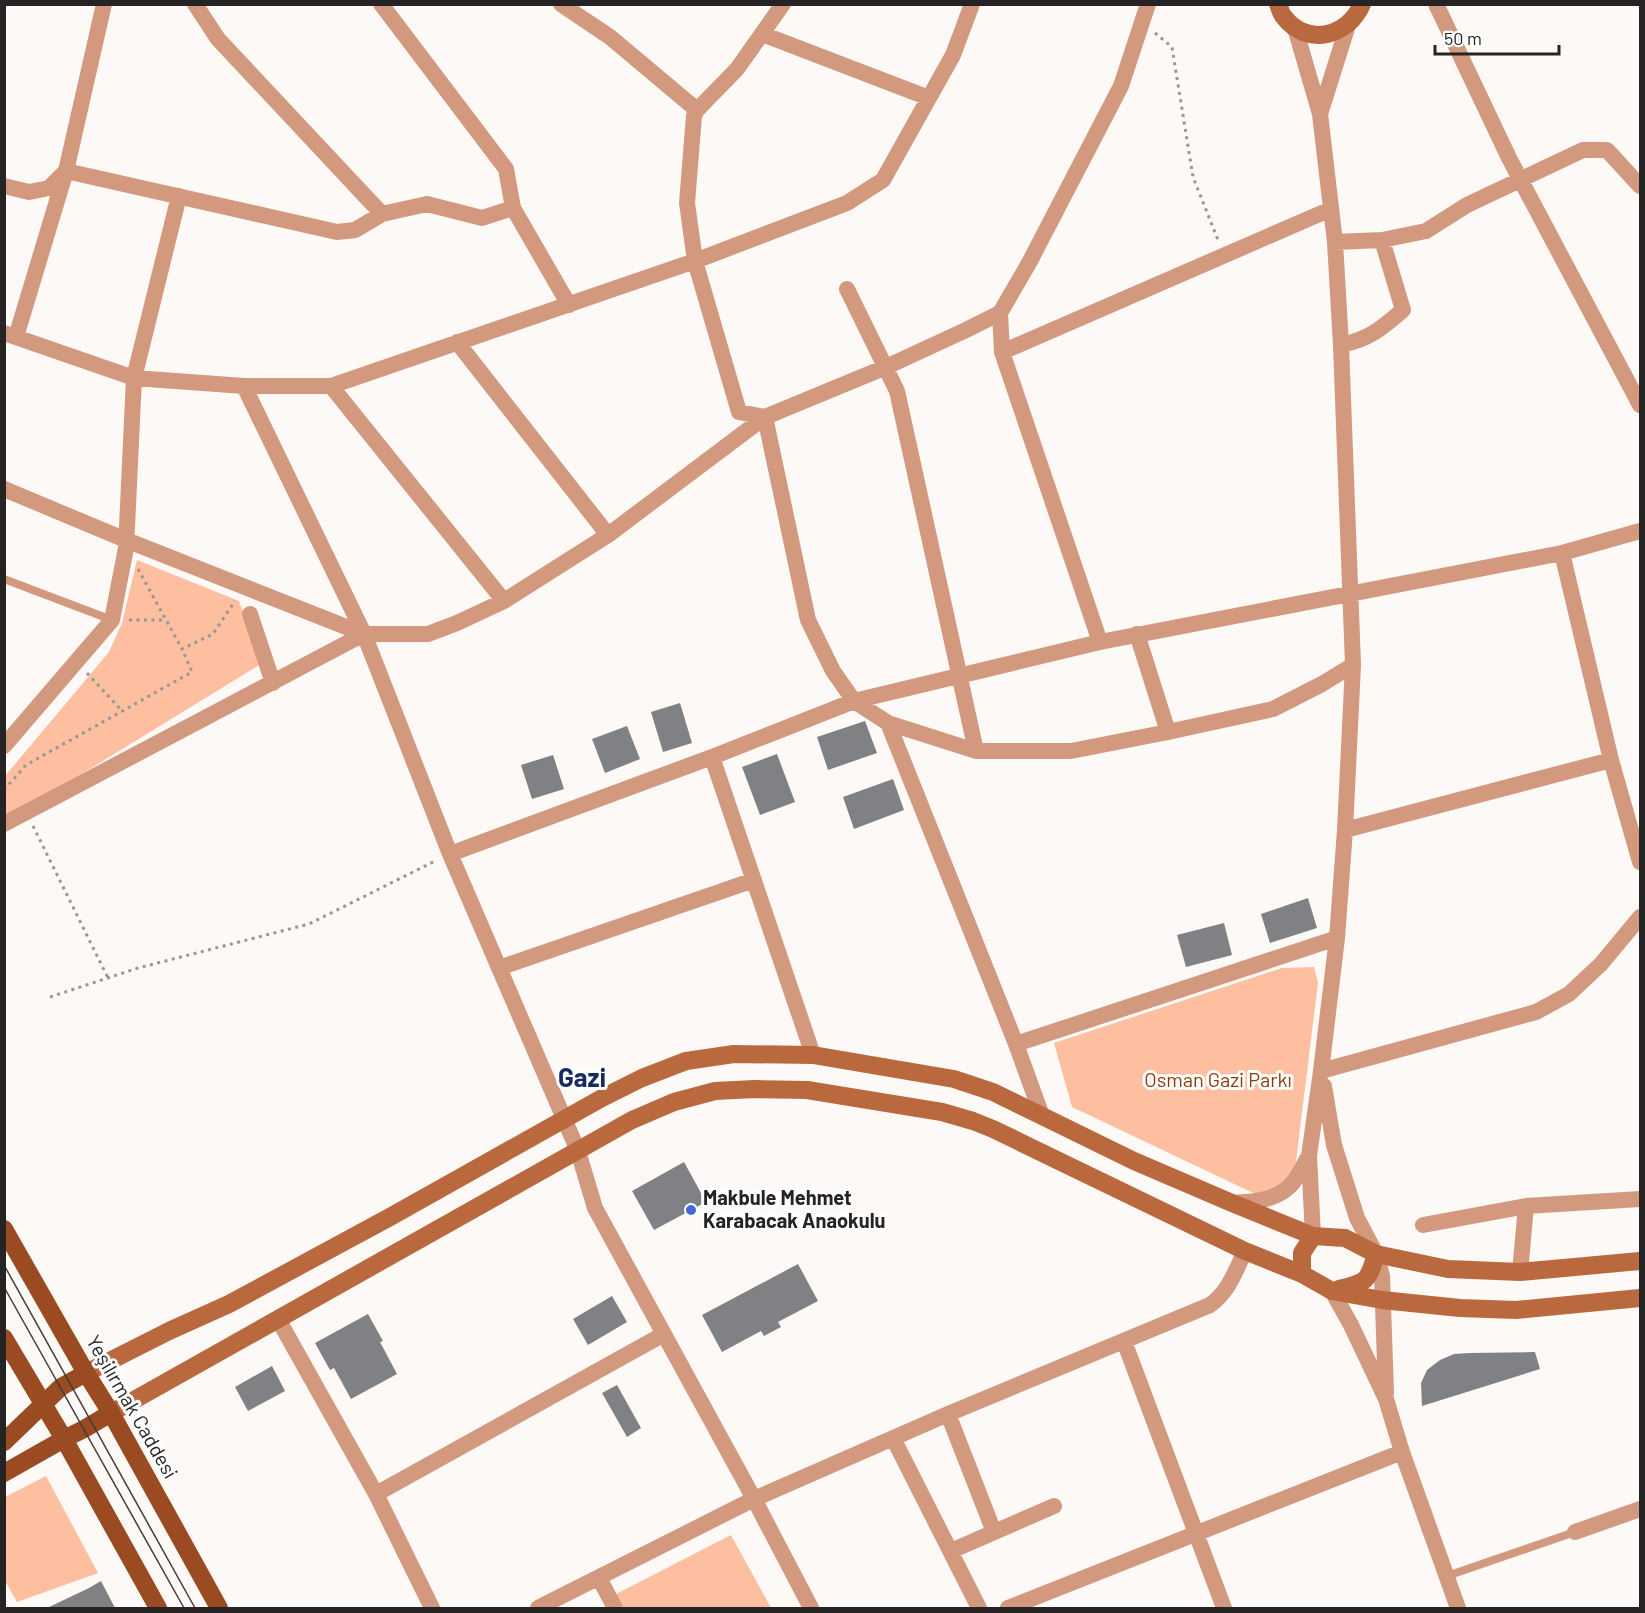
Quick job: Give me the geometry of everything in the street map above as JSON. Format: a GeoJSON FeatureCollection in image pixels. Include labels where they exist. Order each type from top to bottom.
{"type":"FeatureCollection","features":[{"type":"Feature","properties":{"kind":"main road"},"geometry":{"type":"LineString","coordinates":[[1278,4],[1284,17],[1295,28],[1322,35],[1336,32],[1356,14],[1375,4]]}},
{"type":"Feature","properties":{"kind":"main road"},"geometry":{"type":"LineString","coordinates":[[4,1442],[61,1387],[86,1373],[229,1304],[642,1078],[686,1061],[734,1054],[813,1055],[954,1079],[993,1092],[1134,1161],[1232,1203],[1313,1236],[1344,1238],[1376,1254],[1448,1269],[1520,1272],[1641,1261]]}},
{"type":"Feature","properties":{"kind":"main road"},"geometry":{"type":"LineString","coordinates":[[4,1473],[632,1120],[674,1102],[715,1091],[807,1090],[942,1112],[973,1121],[1245,1251],[1302,1274],[1332,1291],[1382,1300],[1460,1308],[1516,1310],[1641,1298]]}},
{"type":"Feature","properties":{"kind":"main road","name":"Yeşilırmak Caddesi"},"geometry":{"type":"LineString","coordinates":[[4,1229],[111,1413],[219,1608]]}},
{"type":"Feature","properties":{"kind":"main road"},"geometry":{"type":"LineString","coordinates":[[1302,1274],[1302,1253],[1313,1236]]}},
{"type":"Feature","properties":{"kind":"main road"},"geometry":{"type":"LineString","coordinates":[[1332,1291],[1361,1284],[1371,1272],[1376,1254]]}},
{"type":"Feature","properties":{"kind":"main road"},"geometry":{"type":"LineString","coordinates":[[4,1338],[64,1439],[158,1608]]}},
{"type":"Feature","properties":{"kind":"street"},"geometry":{"type":"LineString","coordinates":[[104,4],[66,171],[10,335],[134,378],[243,386],[331,386],[695,261],[847,203],[883,180],[953,55],[972,4]]}},
{"type":"Feature","properties":{"kind":"street"},"geometry":{"type":"LineString","coordinates":[[195,4],[218,39],[382,214]]}},
{"type":"Feature","properties":{"kind":"street"},"geometry":{"type":"LineString","coordinates":[[381,4],[506,169],[513,208],[569,305]]}},
{"type":"Feature","properties":{"kind":"street"},"geometry":{"type":"LineString","coordinates":[[561,4],[610,37],[697,110]]}},
{"type":"Feature","properties":{"kind":"street"},"geometry":{"type":"LineString","coordinates":[[765,417],[739,412],[695,261],[687,203],[694,116],[697,110],[737,69],[783,4]]}},
{"type":"Feature","properties":{"kind":"street"},"geometry":{"type":"LineString","coordinates":[[1100,642],[1002,352],[1000,313],[1029,263],[1121,86],[1148,4]]}},
{"type":"Feature","properties":{"kind":"street"},"geometry":{"type":"LineString","coordinates":[[1436,4],[1509,158],[1641,405]]}},
{"type":"Feature","properties":{"kind":"street"},"geometry":{"type":"LineString","coordinates":[[1320,114],[1356,14]]}},
{"type":"Feature","properties":{"kind":"street"},"geometry":{"type":"LineString","coordinates":[[1295,28],[1320,114],[1335,242],[1353,665],[1337,938],[1309,1156],[1313,1236]]}},
{"type":"Feature","properties":{"kind":"street"},"geometry":{"type":"LineString","coordinates":[[762,34],[929,98]]}},
{"type":"Feature","properties":{"kind":"street"},"geometry":{"type":"LineString","coordinates":[[1335,242],[1382,240],[1426,231],[1467,205],[1583,150],[1607,150],[1641,186]]}},
{"type":"Feature","properties":{"kind":"street"},"geometry":{"type":"LineString","coordinates":[[4,186],[29,192],[49,188],[66,171]]}},
{"type":"Feature","properties":{"kind":"street"},"geometry":{"type":"LineString","coordinates":[[66,171],[337,232],[355,230],[382,214],[427,204],[482,218],[513,208]]}},
{"type":"Feature","properties":{"kind":"street"},"geometry":{"type":"LineString","coordinates":[[4,746],[112,620],[126,544],[134,378],[179,196]]}},
{"type":"Feature","properties":{"kind":"street"},"geometry":{"type":"LineString","coordinates":[[1002,352],[1331,209]]}},
{"type":"Feature","properties":{"kind":"street"},"geometry":{"type":"LineString","coordinates":[[1341,345],[1378,331],[1403,310],[1382,240]]}},
{"type":"Feature","properties":{"kind":"street"},"geometry":{"type":"LineString","coordinates":[[847,289],[897,391],[976,751]]}},
{"type":"Feature","properties":{"kind":"street"},"geometry":{"type":"LineString","coordinates":[[4,489],[126,544],[244,586],[364,634],[428,634],[504,601],[608,535],[765,417],[886,367],[1000,313]]}},
{"type":"Feature","properties":{"kind":"street"},"geometry":{"type":"LineString","coordinates":[[457,342],[608,535]]}},
{"type":"Feature","properties":{"kind":"street"},"geometry":{"type":"LineString","coordinates":[[243,386],[364,634],[450,854],[578,1151],[595,1208],[754,1498],[811,1608]]}},
{"type":"Feature","properties":{"kind":"street"},"geometry":{"type":"LineString","coordinates":[[331,386],[504,601]]}},
{"type":"Feature","properties":{"kind":"street"},"geometry":{"type":"LineString","coordinates":[[765,417],[808,620],[832,671],[854,701],[888,723],[976,751],[1071,751],[1273,709],[1353,665]]}},
{"type":"Feature","properties":{"kind":"street"},"geometry":{"type":"LineString","coordinates":[[450,854],[712,757],[854,701],[1137,634],[1562,553],[1641,531]]}},
{"type":"Feature","properties":{"kind":"street"},"geometry":{"type":"LineString","coordinates":[[1562,553],[1611,760],[1636,833],[1641,862]]}},
{"type":"Feature","properties":{"kind":"street"},"geometry":{"type":"LineString","coordinates":[[250,614],[273,683]]}},
{"type":"Feature","properties":{"kind":"street"},"geometry":{"type":"LineString","coordinates":[[4,824],[364,634]]}},
{"type":"Feature","properties":{"kind":"street"},"geometry":{"type":"LineString","coordinates":[[1137,634],[1168,732]]}},
{"type":"Feature","properties":{"kind":"street"},"geometry":{"type":"LineString","coordinates":[[888,723],[1016,1044],[1042,1116]]}},
{"type":"Feature","properties":{"kind":"street"},"geometry":{"type":"LineString","coordinates":[[712,757],[813,1055]]}},
{"type":"Feature","properties":{"kind":"street"},"geometry":{"type":"LineString","coordinates":[[1345,830],[1611,760]]}},
{"type":"Feature","properties":{"kind":"street"},"geometry":{"type":"LineString","coordinates":[[499,968],[754,879]]}},
{"type":"Feature","properties":{"kind":"street"},"geometry":{"type":"LineString","coordinates":[[1321,1071],[1536,1012],[1569,994],[1601,964],[1641,917]]}},
{"type":"Feature","properties":{"kind":"street"},"geometry":{"type":"LineString","coordinates":[[1016,1044],[1337,938]]}},
{"type":"Feature","properties":{"kind":"street"},"geometry":{"type":"LineString","coordinates":[[1321,1071],[1337,1154],[1357,1218],[1376,1254],[1382,1276],[1386,1400]]}},
{"type":"Feature","properties":{"kind":"street"},"geometry":{"type":"LineString","coordinates":[[1232,1203],[1257,1202],[1276,1196],[1292,1185],[1309,1156]]}},
{"type":"Feature","properties":{"kind":"street"},"geometry":{"type":"LineString","coordinates":[[1423,1225],[1526,1206],[1641,1199]]}},
{"type":"Feature","properties":{"kind":"street"},"geometry":{"type":"LineString","coordinates":[[1520,1272],[1526,1206]]}},
{"type":"Feature","properties":{"kind":"street"},"geometry":{"type":"LineString","coordinates":[[538,1608],[754,1498],[1210,1305],[1228,1288],[1245,1251]]}},
{"type":"Feature","properties":{"kind":"street"},"geometry":{"type":"LineString","coordinates":[[1332,1291],[1351,1324],[1386,1400],[1402,1452],[1458,1608]]}},
{"type":"Feature","properties":{"kind":"street"},"geometry":{"type":"LineString","coordinates":[[278,1319],[375,1494],[432,1608]]}},
{"type":"Feature","properties":{"kind":"street"},"geometry":{"type":"LineString","coordinates":[[375,1494],[664,1334]]}},
{"type":"Feature","properties":{"kind":"street"},"geometry":{"type":"LineString","coordinates":[[1124,1341],[1224,1608]]}},
{"type":"Feature","properties":{"kind":"street"},"geometry":{"type":"LineString","coordinates":[[948,1414],[994,1532]]}},
{"type":"Feature","properties":{"kind":"street"},"geometry":{"type":"LineString","coordinates":[[893,1438],[979,1608]]}},
{"type":"Feature","properties":{"kind":"street"},"geometry":{"type":"LineString","coordinates":[[1008,1608],[1402,1452]]}},
{"type":"Feature","properties":{"kind":"street"},"geometry":{"type":"LineString","coordinates":[[951,1551],[1054,1506]]}},
{"type":"Feature","properties":{"kind":"street"},"geometry":{"type":"LineString","coordinates":[[1575,1532],[1641,1509]]}},
{"type":"Feature","properties":{"kind":"street"},"geometry":{"type":"LineString","coordinates":[[599,1578],[615,1608]]}},
{"type":"Feature","properties":{"kind":"lane"},"geometry":{"type":"LineString","coordinates":[[4,579],[112,620]]}},
{"type":"Feature","properties":{"kind":"lane"},"geometry":{"type":"LineString","coordinates":[[1447,1576],[1575,1532]]}},
{"type":"Feature","properties":{"kind":"path"},"geometry":{"type":"LineString","coordinates":[[1143,22],[1172,47],[1193,177],[1224,256]]}},
{"type":"Feature","properties":{"kind":"path"},"geometry":{"type":"LineString","coordinates":[[4,790],[26,765],[192,672],[126,544]]}},
{"type":"Feature","properties":{"kind":"path"},"geometry":{"type":"LineString","coordinates":[[182,649],[213,634],[244,586]]}},
{"type":"Feature","properties":{"kind":"path"},"geometry":{"type":"LineString","coordinates":[[112,620],[166,620]]}},
{"type":"Feature","properties":{"kind":"path"},"geometry":{"type":"LineString","coordinates":[[76,662],[122,711]]}},
{"type":"Feature","properties":{"kind":"path"},"geometry":{"type":"LineString","coordinates":[[27,813],[108,978]]}},
{"type":"Feature","properties":{"kind":"path"},"geometry":{"type":"LineString","coordinates":[[50,997],[138,968],[309,924],[450,854]]}},
{"type":"Feature","properties":{"kind":"green space"},"geometry":{"type":"Polygon","coordinates":[[[137,560],[239,601],[261,664],[5,821],[5,776],[109,652],[122,623],[137,560]]]}},
{"type":"Feature","properties":{"kind":"green space","name":"Osman Gazi Parkı"},"geometry":{"type":"Polygon","coordinates":[[[1314,967],[1318,983],[1295,1169],[1283,1188],[1262,1196],[1072,1107],[1054,1043],[1282,968],[1314,967]]]}},
{"type":"Feature","properties":{"kind":"green space"},"geometry":{"type":"Polygon","coordinates":[[[46,1476],[98,1573],[17,1602],[5,1581],[5,1497],[46,1476]]]}},
{"type":"Feature","properties":{"kind":"green space"},"geometry":{"type":"Polygon","coordinates":[[[731,1535],[771,1608],[624,1608],[616,1594],[731,1535]]]}},
{"type":"Feature","properties":{"kind":"building"},"geometry":{"type":"Polygon","coordinates":[[[680,703],[692,743],[663,752],[651,712],[680,703]]]}},
{"type":"Feature","properties":{"kind":"building"},"geometry":{"type":"Polygon","coordinates":[[[865,721],[877,753],[828,770],[817,737],[865,721]]]}},
{"type":"Feature","properties":{"kind":"building"},"geometry":{"type":"Polygon","coordinates":[[[627,726],[640,759],[605,773],[592,739],[627,726]]]}},
{"type":"Feature","properties":{"kind":"building"},"geometry":{"type":"Polygon","coordinates":[[[777,754],[795,802],[760,815],[742,767],[777,754]]]}},
{"type":"Feature","properties":{"kind":"building"},"geometry":{"type":"Polygon","coordinates":[[[553,755],[564,789],[532,799],[521,765],[553,755]]]}},
{"type":"Feature","properties":{"kind":"building"},"geometry":{"type":"Polygon","coordinates":[[[893,779],[904,810],[854,829],[843,797],[893,779]]]}},
{"type":"Feature","properties":{"kind":"building"},"geometry":{"type":"Polygon","coordinates":[[[1308,898],[1317,928],[1270,943],[1261,914],[1308,898]]]}},
{"type":"Feature","properties":{"kind":"building"},"geometry":{"type":"Polygon","coordinates":[[[1224,923],[1232,955],[1186,967],[1177,935],[1224,923]]]}},
{"type":"Feature","properties":{"kind":"building"},"geometry":{"type":"Polygon","coordinates":[[[684,1162],[706,1202],[654,1230],[632,1191],[684,1162]]]}},
{"type":"Feature","properties":{"kind":"building"},"geometry":{"type":"Polygon","coordinates":[[[798,1264],[818,1301],[778,1322],[781,1327],[764,1336],[761,1331],[722,1352],[702,1315],[798,1264]]]}},
{"type":"Feature","properties":{"kind":"building"},"geometry":{"type":"Polygon","coordinates":[[[612,1296],[627,1322],[588,1345],[573,1319],[612,1296]]]}},
{"type":"Feature","properties":{"kind":"building"},"geometry":{"type":"Polygon","coordinates":[[[368,1314],[397,1374],[351,1399],[334,1368],[330,1370],[315,1343],[368,1314]]]}},
{"type":"Feature","properties":{"kind":"building"},"geometry":{"type":"Polygon","coordinates":[[[1535,1352],[1540,1369],[1422,1406],[1421,1383],[1427,1370],[1440,1360],[1454,1354],[1535,1352]]]}},
{"type":"Feature","properties":{"kind":"building"},"geometry":{"type":"Polygon","coordinates":[[[272,1366],[285,1391],[248,1411],[235,1387],[272,1366]]]}},
{"type":"Feature","properties":{"kind":"building"},"geometry":{"type":"Polygon","coordinates":[[[617,1385],[641,1428],[627,1437],[602,1393],[617,1385]]]}},
{"type":"Feature","properties":{"kind":"building"},"geometry":{"type":"Polygon","coordinates":[[[101,1581],[115,1608],[47,1608],[89,1588],[101,1581]]]}},
{"type":"Feature","properties":{"kind":"tram line"},"geometry":{"type":"LineString","coordinates":[[4,1265],[195,1608]]}},
{"type":"Feature","properties":{"kind":"tram line"},"geometry":{"type":"LineString","coordinates":[[4,1287],[184,1608]]}},
{"type":"Feature","properties":{"kind":"place","name":"Makbule Mehmet Karabacak Anaokulu"},"geometry":{"type":"Point","coordinates":[691,1210]}},
{"type":"Feature","properties":{"kind":"district","name":"Gazi"},"geometry":{"type":"Point","coordinates":[582,1078]}}]}
